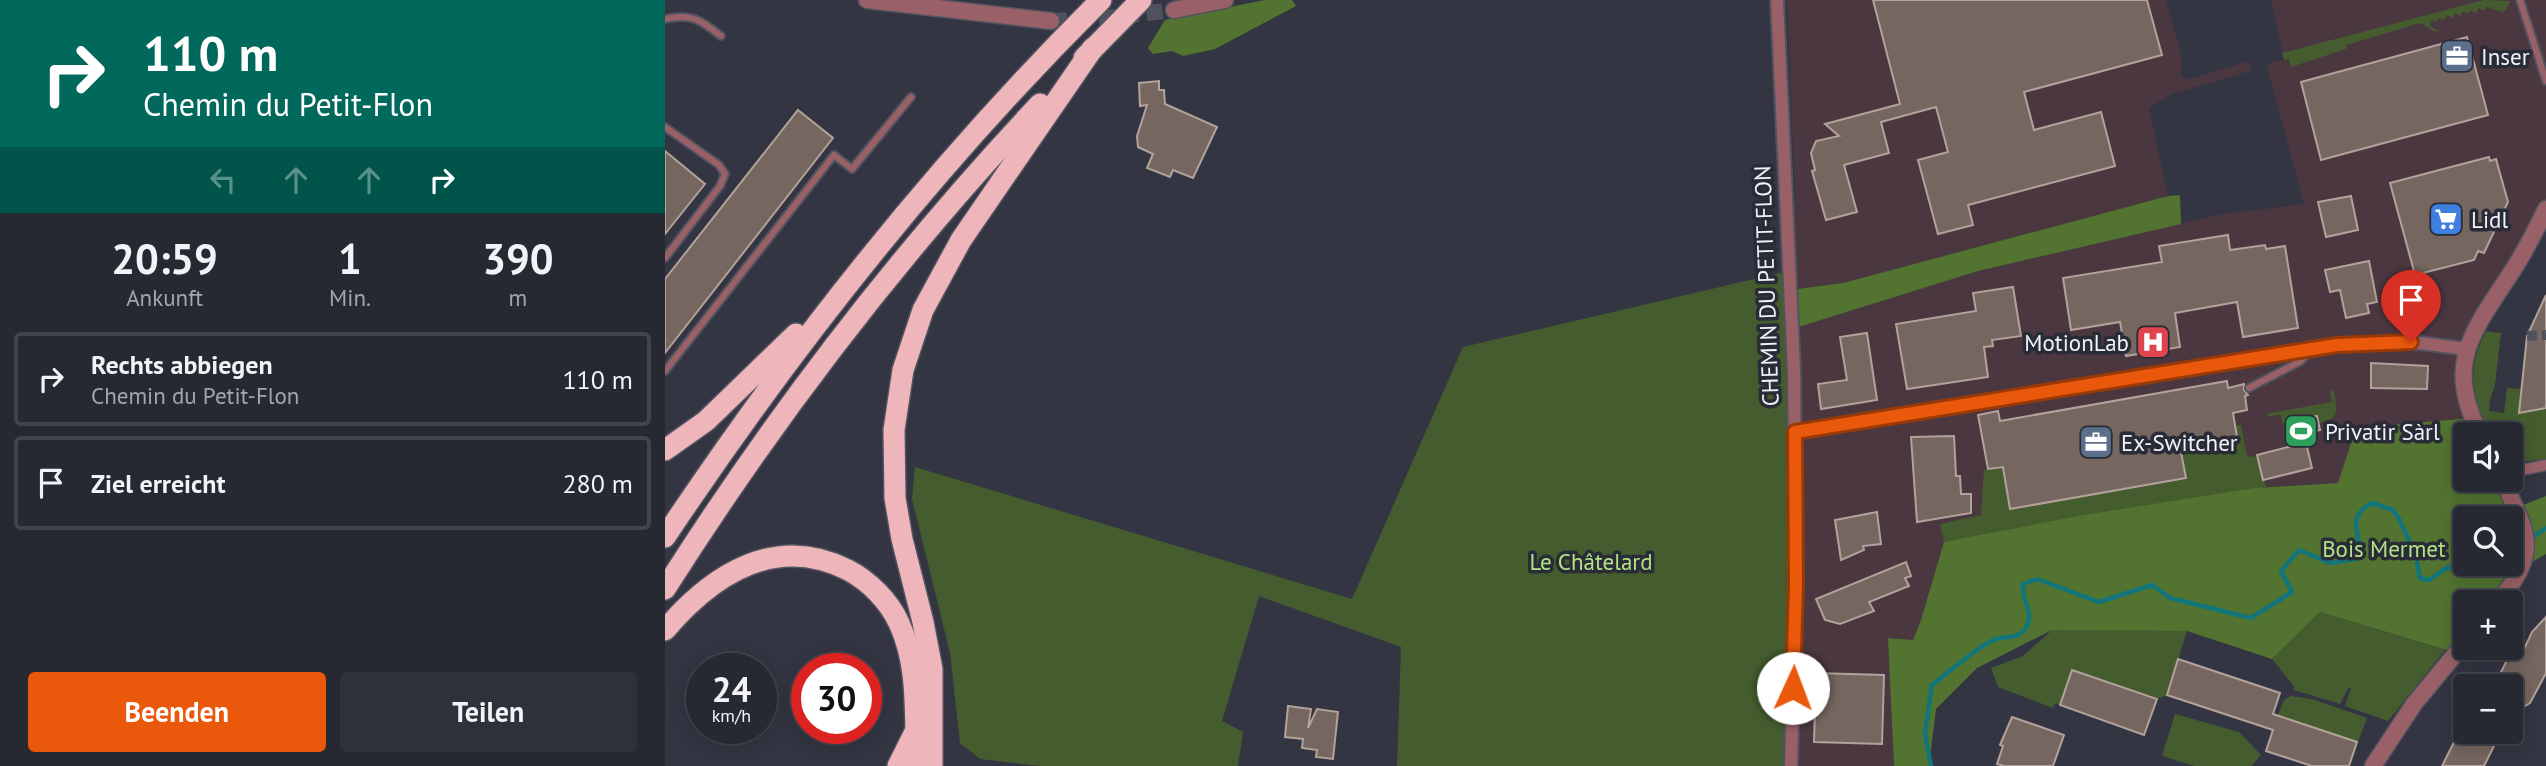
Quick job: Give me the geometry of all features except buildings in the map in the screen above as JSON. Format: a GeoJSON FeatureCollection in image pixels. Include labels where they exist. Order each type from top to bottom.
{"type":"FeatureCollection","features":[{"type":"Feature","properties":{"kind":"highway"},"geometry":{"type":"LineString","coordinates":[[665,537],[746,419],[848,284],[958,153],[1101,0]]}},
{"type":"Feature","properties":{"kind":"highway"},"geometry":{"type":"LineString","coordinates":[[665,589],[769,434],[871,300],[979,171],[1141,0]]}},
{"type":"Feature","properties":{"kind":"highway"},"geometry":{"type":"LineString","coordinates":[[917,766],[934,695],[929,646],[907,561],[895,498],[894,430],[903,370],[923,310],[961,240],[1093,48]]}},
{"type":"Feature","properties":{"kind":"highway"},"geometry":{"type":"LineString","coordinates":[[665,450],[696,430],[716,412],[848,284]]}},
{"type":"Feature","properties":{"kind":"highway"},"geometry":{"type":"LineString","coordinates":[[665,630],[701,593],[750,564],[776,557],[802,556],[841,566],[874,589],[898,621],[908,646],[932,766]]}},
{"type":"Feature","properties":{"kind":"highway"},"geometry":{"type":"LineString","coordinates":[[898,766],[924,734]]}},
{"type":"Feature","properties":{"kind":"highway"},"geometry":{"type":"LineString","coordinates":[[924,734],[951,766]]}},
{"type":"Feature","properties":{"kind":"street"},"geometry":{"type":"LineString","coordinates":[[867,0],[1051,21]]}},
{"type":"Feature","properties":{"kind":"street"},"geometry":{"type":"LineString","coordinates":[[1174,10],[1225,0]]}},
{"type":"Feature","properties":{"kind":"street","name":"CHEMIN DU PETIT-FLON"},"geometry":{"type":"LineString","coordinates":[[1777,0],[1795,432],[2337,345],[2411,342],[2467,349]]}},
{"type":"Feature","properties":{"kind":"street"},"geometry":{"type":"LineString","coordinates":[[2475,422],[2464,397],[2462,374],[2467,349],[2480,319],[2530,244],[2546,209]]}},
{"type":"Feature","properties":{"kind":"street"},"geometry":{"type":"LineString","coordinates":[[1791,766],[1796,584],[1795,432]]}},
{"type":"Feature","properties":{"kind":"street"},"geometry":{"type":"LineString","coordinates":[[2523,470],[2546,465]]}},
{"type":"Feature","properties":{"kind":"street"},"geometry":{"type":"LineString","coordinates":[[2507,590],[2523,567],[2526,544],[2523,523],[2508,492]]}},
{"type":"Feature","properties":{"kind":"street"},"geometry":{"type":"LineString","coordinates":[[2373,766],[2414,704],[2453,657]]}},
{"type":"Feature","properties":{"kind":"lane"},"geometry":{"type":"LineString","coordinates":[[2520,0],[2546,81]]}},
{"type":"Feature","properties":{"kind":"lane"},"geometry":{"type":"LineString","coordinates":[[665,19],[699,19],[721,36]]}},
{"type":"Feature","properties":{"kind":"lane"},"geometry":{"type":"LineString","coordinates":[[665,371],[834,155],[852,169],[911,97]]}},
{"type":"Feature","properties":{"kind":"lane"},"geometry":{"type":"LineString","coordinates":[[665,127],[719,165],[725,174],[720,187],[665,258]]}},
{"type":"Feature","properties":{"kind":"lane"},"geometry":{"type":"LineString","coordinates":[[2249,388],[2301,360],[2311,349]]}},
{"type":"Feature","properties":{"kind":"shaded area"},"geometry":{"type":"Polygon","coordinates":[[[1787,0],[2166,0],[2182,57],[2181,76],[2190,79],[2249,61],[2251,71],[2172,94],[2149,108],[2168,196],[1843,283],[1790,290],[1795,193],[1787,0]]]}},
{"type":"Feature","properties":{"kind":"shaded area"},"geometry":{"type":"Polygon","coordinates":[[[2271,0],[2546,0],[2546,209],[2472,336],[2471,418],[2463,422],[2453,422],[2453,427],[2339,483],[2255,488],[1921,621],[1913,640],[1889,638],[1894,766],[1791,766],[1792,329],[1978,271],[2218,215],[2304,204],[2267,67],[2268,63],[2284,60],[2271,0]]]}},
{"type":"Feature","properties":{"kind":"green space"},"geometry":{"type":"Polygon","coordinates":[[[1265,0],[1292,0],[1296,6],[1215,49],[1183,56],[1172,51],[1153,54],[1148,48],[1165,20],[1265,0]]]}},
{"type":"Feature","properties":{"kind":"green space"},"geometry":{"type":"Polygon","coordinates":[[[2484,0],[2510,1],[2502,12],[2487,7],[2484,11],[2479,8],[2476,13],[2463,11],[2460,16],[2455,13],[2452,18],[2447,15],[2444,20],[2432,20],[2430,26],[2439,31],[2420,23],[2347,45],[2346,49],[2291,67],[2289,59],[2284,60],[2282,53],[2484,0]]]}},
{"type":"Feature","properties":{"kind":"green space"},"geometry":{"type":"Polygon","coordinates":[[[2180,195],[2181,224],[1978,271],[1792,329],[1790,290],[1843,283],[2180,195]]]}},
{"type":"Feature","properties":{"kind":"green space","name":"Le Châtelard"},"geometry":{"type":"Polygon","coordinates":[[[1789,271],[1791,766],[1397,766],[1401,647],[1259,596],[1222,721],[1243,732],[1238,766],[1041,766],[980,759],[960,743],[950,653],[912,499],[915,467],[1352,599],[1463,347],[1789,271]]]}},
{"type":"Feature","properties":{"kind":"green space"},"geometry":{"type":"Polygon","coordinates":[[[2486,331],[2501,333],[2489,411],[2504,413],[2507,388],[2522,389],[2519,413],[2546,408],[2546,459],[2523,462],[2523,422],[2485,422],[2475,395],[2474,383],[2480,345],[2486,331]]]}},
{"type":"Feature","properties":{"kind":"green space"},"geometry":{"type":"Polygon","coordinates":[[[2330,390],[2334,392],[2336,413],[2326,421],[2319,423],[2317,416],[2283,424],[2280,414],[2269,417],[2266,414],[2332,402],[2330,390]]]}},
{"type":"Feature","properties":{"kind":"green space","name":"Bois Mermet"},"geometry":{"type":"Polygon","coordinates":[[[2471,418],[2473,422],[2453,422],[2453,492],[2508,492],[2515,506],[2453,506],[2453,576],[2517,576],[2507,590],[2453,590],[2453,652],[2320,612],[2272,659],[2187,631],[2052,630],[1977,668],[1936,709],[1929,766],[1894,766],[1888,638],[1913,640],[1944,542],[2084,515],[2255,488],[2338,483],[2356,428],[2471,418]]]}},
{"type":"Feature","properties":{"kind":"green space"},"geometry":{"type":"Polygon","coordinates":[[[2241,425],[2247,457],[2257,456],[2266,487],[1944,542],[1940,524],[1981,515],[1984,470],[2003,467],[2011,509],[2185,478],[2180,447],[2237,437],[2235,426],[2241,425]]]}},
{"type":"Feature","properties":{"kind":"green space","name":"Bois Mermet"},"geometry":{"type":"Polygon","coordinates":[[[2546,496],[2546,554],[2523,567],[2521,506],[2546,496]]]}},
{"type":"Feature","properties":{"kind":"green space"},"geometry":{"type":"Polygon","coordinates":[[[2320,612],[2445,650],[2388,721],[2345,706],[2351,689],[2349,687],[2340,704],[2294,690],[2272,659],[2320,612]]]}},
{"type":"Feature","properties":{"kind":"green space"},"geometry":{"type":"Polygon","coordinates":[[[2053,629],[2187,631],[2167,695],[2157,699],[2073,670],[2060,705],[2055,703],[2053,708],[1998,687],[1991,668],[2023,656],[2053,629]]]}},
{"type":"Feature","properties":{"kind":"green space"},"geometry":{"type":"Polygon","coordinates":[[[2291,696],[2312,699],[2367,718],[2358,742],[2278,715],[2284,700],[2291,696]]]}},
{"type":"Feature","properties":{"kind":"green space"},"geometry":{"type":"Polygon","coordinates":[[[2175,714],[2239,732],[2261,755],[2251,766],[2194,766],[2162,756],[2175,714]]]}},
{"type":"Feature","properties":{"kind":"waterway"},"geometry":{"type":"LineString","coordinates":[[1931,766],[1925,734],[1932,685],[1987,643],[2016,636],[2024,631],[2029,616],[2023,584],[2037,579],[2099,602],[2152,585],[2170,598],[2251,618],[2292,592],[2281,571],[2299,550],[2330,563],[2356,559],[2359,551],[2356,523],[2363,509],[2372,503],[2393,510],[2399,519],[2416,555],[2420,578],[2429,580],[2448,567],[2453,569]]}},
{"type":"Feature","properties":{"kind":"waterway"},"geometry":{"type":"LineString","coordinates":[[2530,539],[2546,528]]}},
{"type":"Feature","properties":{"kind":"tunnel"},"geometry":{"type":"LineString","coordinates":[[1051,21],[1174,10]]}},
{"type":"Feature","properties":{"kind":"tunnel"},"geometry":{"type":"LineString","coordinates":[[2527,336],[2546,335]]}},
{"type":"Feature","properties":{"kind":"place","name":"Inser"},"geometry":{"type":"Point","coordinates":[2457,56]}},
{"type":"Feature","properties":{"kind":"place","name":"Lidl"},"geometry":{"type":"Point","coordinates":[2446,219]}},
{"type":"Feature","properties":{"kind":"place","name":"MotionLab"},"geometry":{"type":"Point","coordinates":[2153,342]}},
{"type":"Feature","properties":{"kind":"place","name":"Privatir Sàrl"},"geometry":{"type":"Point","coordinates":[2301,431]}},
{"type":"Feature","properties":{"kind":"place","name":"Ex-Switcher"},"geometry":{"type":"Point","coordinates":[2096,442]}},
{"type":"Feature","properties":{"kind":"route"},"geometry":{"type":"LineString","coordinates":[[1793,688],[1796,584],[1795,432],[2337,345],[2411,342]]}}]}
